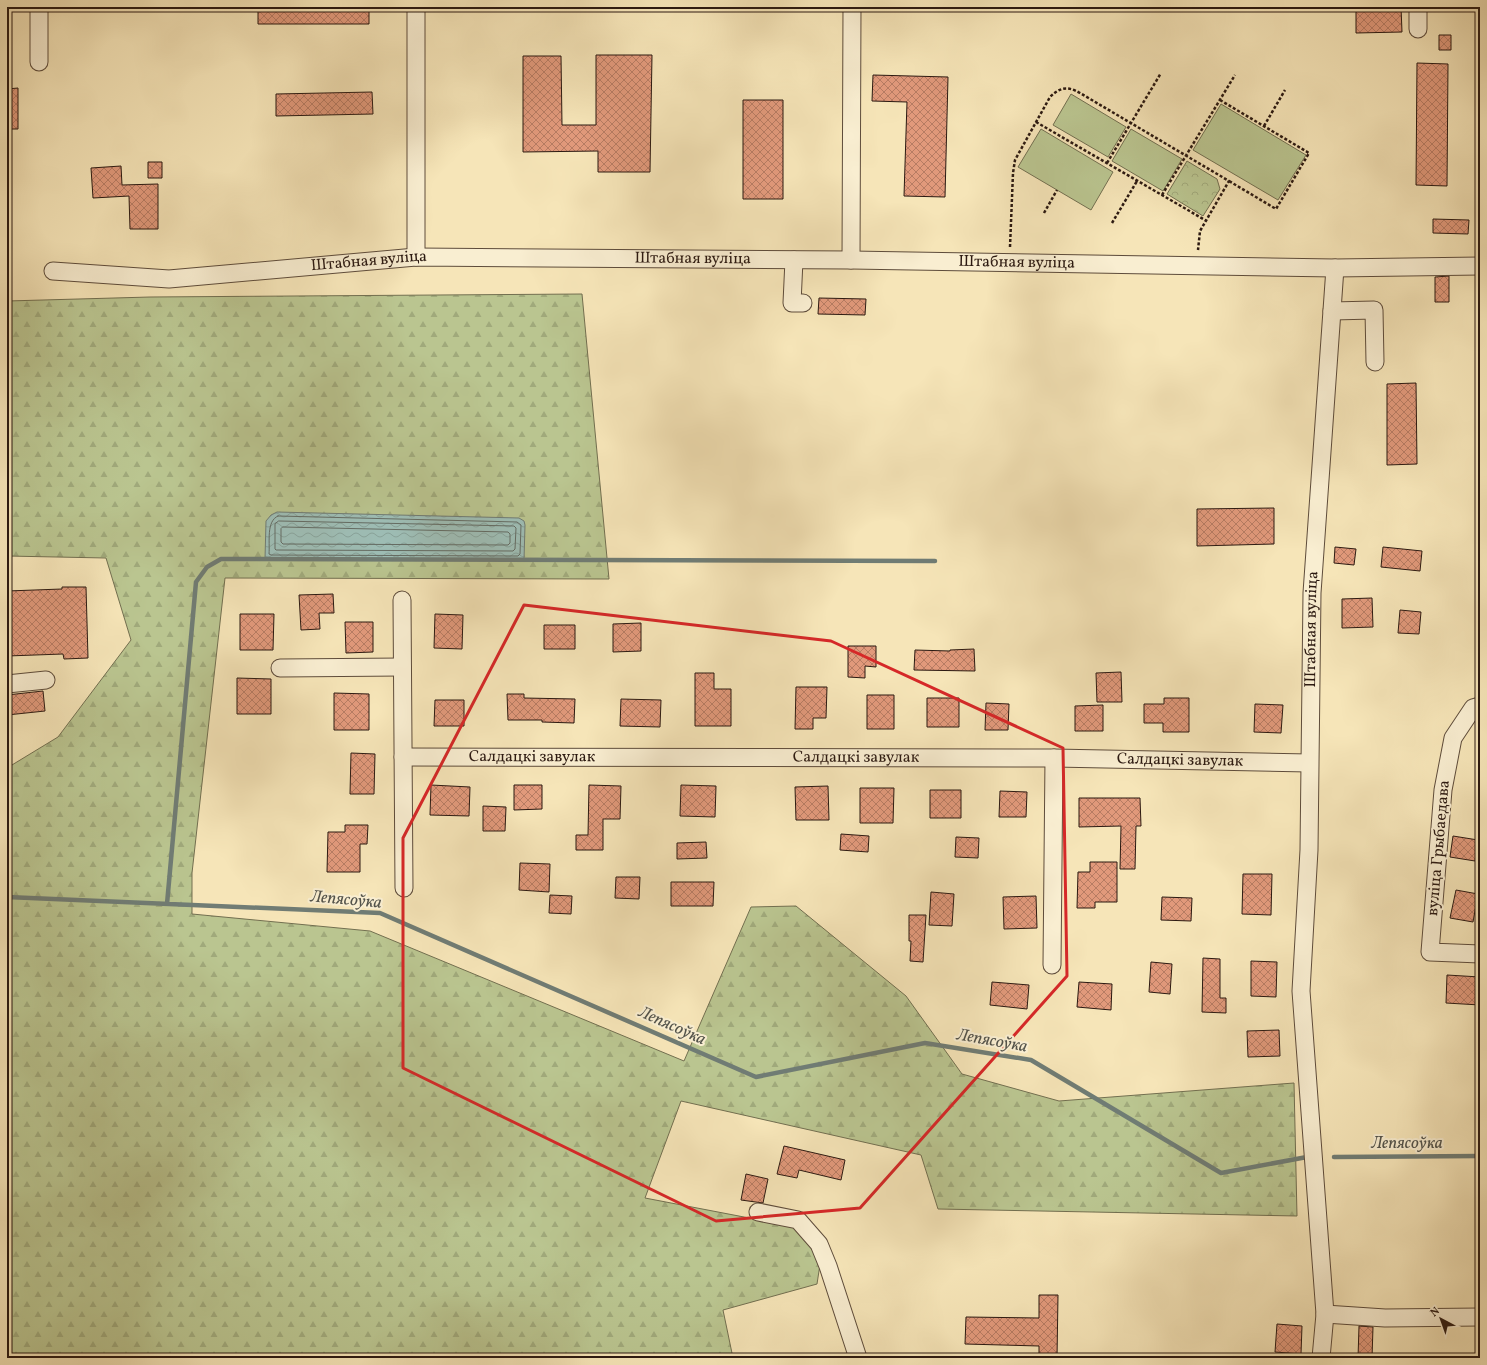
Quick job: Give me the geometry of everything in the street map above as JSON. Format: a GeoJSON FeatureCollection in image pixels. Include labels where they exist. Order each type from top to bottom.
{"type":"FeatureCollection","features":[{"type":"Feature","properties":{"kind":"street"},"geometry":{"type":"LineString","coordinates":[[39,7],[39,62]]}},
{"type":"Feature","properties":{"kind":"street"},"geometry":{"type":"LineString","coordinates":[[416,7],[416,257]]}},
{"type":"Feature","properties":{"kind":"street"},"geometry":{"type":"LineString","coordinates":[[851,260],[852,7]]}},
{"type":"Feature","properties":{"kind":"street"},"geometry":{"type":"LineString","coordinates":[[1418,7],[1418,29]]}},
{"type":"Feature","properties":{"kind":"street","name":"Штабная вуліца"},"geometry":{"type":"LineString","coordinates":[[52,271],[169,279],[416,257],[851,260],[1335,268],[1480,266]]}},
{"type":"Feature","properties":{"kind":"street"},"geometry":{"type":"LineString","coordinates":[[794,260],[792,303],[803,303]]}},
{"type":"Feature","properties":{"kind":"street","name":"Штабная вуліца"},"geometry":{"type":"LineString","coordinates":[[1321,1358],[1325,1314],[1301,991],[1309,850],[1312,593],[1335,268]]}},
{"type":"Feature","properties":{"kind":"street"},"geometry":{"type":"LineString","coordinates":[[1332,310],[1374,310],[1375,362]]}},
{"type":"Feature","properties":{"kind":"street"},"geometry":{"type":"LineString","coordinates":[[402,600],[404,888]]}},
{"type":"Feature","properties":{"kind":"street"},"geometry":{"type":"LineString","coordinates":[[280,668],[402,667]]}},
{"type":"Feature","properties":{"kind":"street"},"geometry":{"type":"LineString","coordinates":[[7,684],[46,680]]}},
{"type":"Feature","properties":{"kind":"street","name":"вуліца Грыбаедава"},"geometry":{"type":"LineString","coordinates":[[1480,706],[1474,708],[1453,738],[1443,790],[1430,952],[1480,954]]}},
{"type":"Feature","properties":{"kind":"street","name":"Салдацкі завулак"},"geometry":{"type":"LineString","coordinates":[[403,757],[1054,758],[1309,763]]}},
{"type":"Feature","properties":{"kind":"street"},"geometry":{"type":"LineString","coordinates":[[1052,965],[1054,758]]}},
{"type":"Feature","properties":{"kind":"street"},"geometry":{"type":"LineString","coordinates":[[758,1212],[798,1220],[819,1244],[828,1266],[858,1358]]}},
{"type":"Feature","properties":{"kind":"street"},"geometry":{"type":"LineString","coordinates":[[1325,1314],[1385,1318],[1480,1318]]}},
{"type":"Feature","properties":{"kind":"path"},"geometry":{"type":"LineString","coordinates":[[1107,163],[1161,73]]}},
{"type":"Feature","properties":{"kind":"path"},"geometry":{"type":"LineString","coordinates":[[1162,196],[1235,75]]}},
{"type":"Feature","properties":{"kind":"path"},"geometry":{"type":"LineString","coordinates":[[1010,263],[1012,173],[1015,160],[1050,97],[1056,91],[1064,88],[1072,89],[1276,209],[1309,153],[1220,100]]}},
{"type":"Feature","properties":{"kind":"path"},"geometry":{"type":"LineString","coordinates":[[1264,126],[1284,90]]}},
{"type":"Feature","properties":{"kind":"path"},"geometry":{"type":"LineString","coordinates":[[1036,122],[1205,220]]}},
{"type":"Feature","properties":{"kind":"path"},"geometry":{"type":"LineString","coordinates":[[1112,223],[1137,180]]}},
{"type":"Feature","properties":{"kind":"path"},"geometry":{"type":"LineString","coordinates":[[1196,266],[1200,231],[1229,181]]}},
{"type":"Feature","properties":{"kind":"path"},"geometry":{"type":"LineString","coordinates":[[1044,213],[1057,190]]}},
{"type":"Feature","properties":{"kind":"highlighted area"},"geometry":{"type":"Polygon","coordinates":[[[524,605],[831,641],[1063,748],[1067,976],[860,1208],[716,1221],[403,1068],[403,838],[524,605]]]}},
{"type":"Feature","properties":{"kind":"green space"},"geometry":{"type":"Polygon","coordinates":[[[1071,94],[1126,127],[1108,157],[1053,125],[1071,94]]]}},
{"type":"Feature","properties":{"kind":"green space"},"geometry":{"type":"Polygon","coordinates":[[[1221,104],[1306,155],[1278,200],[1193,150],[1221,104]]]}},
{"type":"Feature","properties":{"kind":"green space"},"geometry":{"type":"Polygon","coordinates":[[[1041,129],[1113,172],[1091,210],[1018,167],[1041,129]]]}},
{"type":"Feature","properties":{"kind":"green space"},"geometry":{"type":"Polygon","coordinates":[[[1131,129],[1182,159],[1163,191],[1112,161],[1131,129]]]}},
{"type":"Feature","properties":{"kind":"green space"},"geometry":{"type":"Polygon","coordinates":[[[1187,161],[1217,179],[1220,189],[1203,216],[1167,194],[1187,161]]]}},
{"type":"Feature","properties":{"kind":"green space"},"geometry":{"type":"Polygon","coordinates":[[[582,294],[609,579],[225,578],[192,873],[192,914],[370,931],[684,1061],[751,907],[796,906],[906,996],[962,1074],[1059,1101],[1294,1083],[1297,1216],[938,1209],[921,1155],[681,1101],[645,1198],[796,1227],[821,1258],[817,1284],[723,1310],[733,1358],[35,1358],[34,1356],[7,1353],[7,768],[58,737],[131,640],[106,558],[7,556],[7,301],[150,297],[582,294]]]}},
{"type":"Feature","properties":{"kind":"water"},"geometry":{"type":"Polygon","coordinates":[[[277,512],[519,518],[524,521],[525,525],[524,560],[265,559],[266,521],[271,515],[277,512]]]}},
{"type":"Feature","properties":{"kind":"building"},"geometry":{"type":"Polygon","coordinates":[[[258,7],[369,7],[369,24],[258,24],[258,7]]]}},
{"type":"Feature","properties":{"kind":"building"},"geometry":{"type":"Polygon","coordinates":[[[1356,7],[1401,7],[1402,32],[1356,33],[1356,7]]]}},
{"type":"Feature","properties":{"kind":"building"},"geometry":{"type":"Polygon","coordinates":[[[1439,35],[1451,35],[1451,50],[1439,50],[1439,35]]]}},
{"type":"Feature","properties":{"kind":"building"},"geometry":{"type":"Polygon","coordinates":[[[596,55],[652,55],[650,172],[598,172],[598,151],[523,152],[523,56],[561,56],[562,125],[596,125],[596,55]]]}},
{"type":"Feature","properties":{"kind":"building"},"geometry":{"type":"Polygon","coordinates":[[[1417,63],[1448,64],[1447,186],[1416,185],[1417,63]]]}},
{"type":"Feature","properties":{"kind":"building"},"geometry":{"type":"Polygon","coordinates":[[[873,75],[948,77],[945,197],[904,196],[907,102],[872,101],[873,75]]]}},
{"type":"Feature","properties":{"kind":"building"},"geometry":{"type":"Polygon","coordinates":[[[18,88],[18,129],[7,129],[7,89],[18,88]]]}},
{"type":"Feature","properties":{"kind":"building"},"geometry":{"type":"Polygon","coordinates":[[[372,92],[373,114],[276,116],[276,94],[372,92]]]}},
{"type":"Feature","properties":{"kind":"building"},"geometry":{"type":"Polygon","coordinates":[[[743,100],[783,100],[783,199],[743,199],[743,100]]]}},
{"type":"Feature","properties":{"kind":"building"},"geometry":{"type":"Polygon","coordinates":[[[148,162],[162,162],[162,178],[148,178],[148,162]]]}},
{"type":"Feature","properties":{"kind":"building"},"geometry":{"type":"Polygon","coordinates":[[[121,166],[122,185],[158,184],[158,229],[130,229],[129,196],[93,198],[91,168],[121,166]]]}},
{"type":"Feature","properties":{"kind":"building"},"geometry":{"type":"Polygon","coordinates":[[[1433,219],[1469,220],[1468,234],[1433,233],[1433,219]]]}},
{"type":"Feature","properties":{"kind":"building"},"geometry":{"type":"Polygon","coordinates":[[[1449,276],[1449,302],[1435,302],[1435,277],[1449,276]]]}},
{"type":"Feature","properties":{"kind":"building"},"geometry":{"type":"Polygon","coordinates":[[[819,298],[866,299],[865,315],[818,314],[819,298]]]}},
{"type":"Feature","properties":{"kind":"building"},"geometry":{"type":"Polygon","coordinates":[[[1416,383],[1417,464],[1387,465],[1387,384],[1416,383]]]}},
{"type":"Feature","properties":{"kind":"building"},"geometry":{"type":"Polygon","coordinates":[[[1274,508],[1274,544],[1197,546],[1197,509],[1274,508]]]}},
{"type":"Feature","properties":{"kind":"building"},"geometry":{"type":"Polygon","coordinates":[[[1335,547],[1356,549],[1354,565],[1334,563],[1335,547]]]}},
{"type":"Feature","properties":{"kind":"building"},"geometry":{"type":"Polygon","coordinates":[[[1383,547],[1422,551],[1420,571],[1381,567],[1383,547]]]}},
{"type":"Feature","properties":{"kind":"building"},"geometry":{"type":"Polygon","coordinates":[[[62,587],[86,587],[88,658],[64,659],[63,654],[7,656],[7,591],[62,589],[62,587]]]}},
{"type":"Feature","properties":{"kind":"building"},"geometry":{"type":"Polygon","coordinates":[[[333,594],[334,613],[319,613],[320,629],[301,630],[299,595],[333,594]]]}},
{"type":"Feature","properties":{"kind":"building"},"geometry":{"type":"Polygon","coordinates":[[[1372,598],[1373,627],[1342,628],[1342,599],[1372,598]]]}},
{"type":"Feature","properties":{"kind":"building"},"geometry":{"type":"Polygon","coordinates":[[[1400,610],[1421,612],[1419,634],[1398,633],[1400,610]]]}},
{"type":"Feature","properties":{"kind":"building"},"geometry":{"type":"Polygon","coordinates":[[[240,614],[274,614],[273,650],[240,650],[240,614]]]}},
{"type":"Feature","properties":{"kind":"building"},"geometry":{"type":"Polygon","coordinates":[[[435,614],[463,615],[462,649],[434,648],[435,614]]]}},
{"type":"Feature","properties":{"kind":"building"},"geometry":{"type":"Polygon","coordinates":[[[345,622],[373,622],[373,652],[346,653],[345,622]]]}},
{"type":"Feature","properties":{"kind":"building"},"geometry":{"type":"Polygon","coordinates":[[[641,623],[641,651],[613,652],[613,624],[641,623]]]}},
{"type":"Feature","properties":{"kind":"building"},"geometry":{"type":"Polygon","coordinates":[[[544,625],[575,625],[575,649],[544,649],[544,625]]]}},
{"type":"Feature","properties":{"kind":"building"},"geometry":{"type":"Polygon","coordinates":[[[848,646],[876,646],[876,667],[865,666],[865,678],[848,677],[848,646]]]}},
{"type":"Feature","properties":{"kind":"building"},"geometry":{"type":"Polygon","coordinates":[[[974,649],[975,671],[914,670],[915,650],[950,651],[974,649]]]}},
{"type":"Feature","properties":{"kind":"building"},"geometry":{"type":"Polygon","coordinates":[[[1121,672],[1122,702],[1097,702],[1096,673],[1121,672]]]}},
{"type":"Feature","properties":{"kind":"building"},"geometry":{"type":"Polygon","coordinates":[[[695,673],[714,673],[714,689],[731,689],[731,726],[695,726],[695,673]]]}},
{"type":"Feature","properties":{"kind":"building"},"geometry":{"type":"Polygon","coordinates":[[[237,678],[271,679],[271,714],[237,714],[237,678]]]}},
{"type":"Feature","properties":{"kind":"building"},"geometry":{"type":"Polygon","coordinates":[[[796,687],[827,687],[826,718],[813,718],[813,729],[795,729],[796,687]]]}},
{"type":"Feature","properties":{"kind":"building"},"geometry":{"type":"Polygon","coordinates":[[[43,691],[45,711],[7,715],[7,695],[43,691]]]}},
{"type":"Feature","properties":{"kind":"building"},"geometry":{"type":"Polygon","coordinates":[[[334,693],[369,694],[369,730],[334,730],[334,693]]]}},
{"type":"Feature","properties":{"kind":"building"},"geometry":{"type":"Polygon","coordinates":[[[507,694],[524,694],[524,698],[575,699],[574,723],[542,722],[542,720],[508,720],[507,694]]]}},
{"type":"Feature","properties":{"kind":"building"},"geometry":{"type":"Polygon","coordinates":[[[867,695],[894,695],[894,729],[867,729],[867,695]]]}},
{"type":"Feature","properties":{"kind":"building"},"geometry":{"type":"Polygon","coordinates":[[[927,698],[959,698],[959,727],[927,727],[927,698]]]}},
{"type":"Feature","properties":{"kind":"building"},"geometry":{"type":"Polygon","coordinates":[[[1164,698],[1189,698],[1189,732],[1163,732],[1163,723],[1144,723],[1144,704],[1164,704],[1164,698]]]}},
{"type":"Feature","properties":{"kind":"building"},"geometry":{"type":"Polygon","coordinates":[[[621,699],[661,700],[660,727],[620,726],[621,699]]]}},
{"type":"Feature","properties":{"kind":"building"},"geometry":{"type":"Polygon","coordinates":[[[435,700],[464,700],[464,726],[434,726],[435,700]]]}},
{"type":"Feature","properties":{"kind":"building"},"geometry":{"type":"Polygon","coordinates":[[[986,703],[1009,704],[1008,730],[985,730],[986,703]]]}},
{"type":"Feature","properties":{"kind":"building"},"geometry":{"type":"Polygon","coordinates":[[[1255,704],[1283,705],[1281,733],[1254,732],[1255,704]]]}},
{"type":"Feature","properties":{"kind":"building"},"geometry":{"type":"Polygon","coordinates":[[[1103,705],[1103,731],[1075,731],[1075,706],[1103,705]]]}},
{"type":"Feature","properties":{"kind":"building"},"geometry":{"type":"Polygon","coordinates":[[[351,753],[375,754],[374,794],[350,794],[351,753]]]}},
{"type":"Feature","properties":{"kind":"building"},"geometry":{"type":"Polygon","coordinates":[[[431,785],[470,787],[469,816],[430,815],[431,785]]]}},
{"type":"Feature","properties":{"kind":"building"},"geometry":{"type":"Polygon","coordinates":[[[514,785],[542,785],[542,809],[514,810],[514,785]]]}},
{"type":"Feature","properties":{"kind":"building"},"geometry":{"type":"Polygon","coordinates":[[[589,785],[621,786],[620,819],[603,819],[603,850],[576,850],[576,835],[588,835],[589,785]]]}},
{"type":"Feature","properties":{"kind":"building"},"geometry":{"type":"Polygon","coordinates":[[[681,785],[716,786],[715,817],[680,816],[681,785]]]}},
{"type":"Feature","properties":{"kind":"building"},"geometry":{"type":"Polygon","coordinates":[[[828,786],[829,820],[796,820],[795,787],[828,786]]]}},
{"type":"Feature","properties":{"kind":"building"},"geometry":{"type":"Polygon","coordinates":[[[860,788],[894,788],[893,823],[860,823],[860,788]]]}},
{"type":"Feature","properties":{"kind":"building"},"geometry":{"type":"Polygon","coordinates":[[[930,790],[961,790],[961,818],[930,818],[930,790]]]}},
{"type":"Feature","properties":{"kind":"building"},"geometry":{"type":"Polygon","coordinates":[[[1000,791],[1027,792],[1026,817],[999,817],[1000,791]]]}},
{"type":"Feature","properties":{"kind":"building"},"geometry":{"type":"Polygon","coordinates":[[[1079,798],[1140,798],[1141,826],[1136,826],[1135,869],[1120,869],[1121,826],[1079,827],[1079,798]]]}},
{"type":"Feature","properties":{"kind":"building"},"geometry":{"type":"Polygon","coordinates":[[[483,806],[506,807],[505,831],[483,831],[483,806]]]}},
{"type":"Feature","properties":{"kind":"building"},"geometry":{"type":"Polygon","coordinates":[[[345,825],[368,825],[367,844],[360,844],[360,872],[327,872],[328,832],[345,832],[345,825]]]}},
{"type":"Feature","properties":{"kind":"building"},"geometry":{"type":"Polygon","coordinates":[[[841,834],[869,836],[868,852],[840,850],[841,834]]]}},
{"type":"Feature","properties":{"kind":"building"},"geometry":{"type":"Polygon","coordinates":[[[1453,836],[1478,840],[1475,861],[1450,857],[1453,836]]]}},
{"type":"Feature","properties":{"kind":"building"},"geometry":{"type":"Polygon","coordinates":[[[956,837],[979,838],[978,858],[955,857],[956,837]]]}},
{"type":"Feature","properties":{"kind":"building"},"geometry":{"type":"Polygon","coordinates":[[[706,842],[707,858],[677,859],[677,843],[706,842]]]}},
{"type":"Feature","properties":{"kind":"building"},"geometry":{"type":"Polygon","coordinates":[[[1090,862],[1117,862],[1117,902],[1095,902],[1095,908],[1077,908],[1078,872],[1090,872],[1090,862]]]}},
{"type":"Feature","properties":{"kind":"building"},"geometry":{"type":"Polygon","coordinates":[[[520,863],[550,864],[549,892],[519,890],[520,863]]]}},
{"type":"Feature","properties":{"kind":"building"},"geometry":{"type":"Polygon","coordinates":[[[1243,874],[1272,874],[1271,915],[1242,914],[1243,874]]]}},
{"type":"Feature","properties":{"kind":"building"},"geometry":{"type":"Polygon","coordinates":[[[616,877],[640,877],[639,899],[615,898],[616,877]]]}},
{"type":"Feature","properties":{"kind":"building"},"geometry":{"type":"Polygon","coordinates":[[[671,882],[714,882],[713,906],[671,906],[671,882]]]}},
{"type":"Feature","properties":{"kind":"building"},"geometry":{"type":"Polygon","coordinates":[[[1456,890],[1478,894],[1473,922],[1450,918],[1456,890]]]}},
{"type":"Feature","properties":{"kind":"building"},"geometry":{"type":"Polygon","coordinates":[[[931,892],[954,894],[952,926],[929,925],[931,892]]]}},
{"type":"Feature","properties":{"kind":"building"},"geometry":{"type":"Polygon","coordinates":[[[550,895],[572,896],[571,914],[549,913],[550,895]]]}},
{"type":"Feature","properties":{"kind":"building"},"geometry":{"type":"Polygon","coordinates":[[[1036,896],[1037,928],[1004,929],[1003,897],[1036,896]]]}},
{"type":"Feature","properties":{"kind":"building"},"geometry":{"type":"Polygon","coordinates":[[[1162,897],[1192,898],[1191,921],[1161,920],[1162,897]]]}},
{"type":"Feature","properties":{"kind":"building"},"geometry":{"type":"Polygon","coordinates":[[[909,915],[926,915],[923,962],[910,961],[911,941],[909,941],[909,915]]]}},
{"type":"Feature","properties":{"kind":"building"},"geometry":{"type":"Polygon","coordinates":[[[1203,958],[1220,959],[1220,998],[1226,998],[1226,1013],[1202,1012],[1203,958]]]}},
{"type":"Feature","properties":{"kind":"building"},"geometry":{"type":"Polygon","coordinates":[[[1251,961],[1277,962],[1276,997],[1251,996],[1251,961]]]}},
{"type":"Feature","properties":{"kind":"building"},"geometry":{"type":"Polygon","coordinates":[[[1151,962],[1172,964],[1170,994],[1149,992],[1151,962]]]}},
{"type":"Feature","properties":{"kind":"building"},"geometry":{"type":"Polygon","coordinates":[[[1447,975],[1480,977],[1480,1005],[1446,1003],[1447,975]]]}},
{"type":"Feature","properties":{"kind":"building"},"geometry":{"type":"Polygon","coordinates":[[[992,982],[1029,985],[1027,1009],[990,1005],[992,982]]]}},
{"type":"Feature","properties":{"kind":"building"},"geometry":{"type":"Polygon","coordinates":[[[1079,982],[1112,984],[1111,1010],[1077,1007],[1079,982]]]}},
{"type":"Feature","properties":{"kind":"building"},"geometry":{"type":"Polygon","coordinates":[[[1279,1030],[1280,1056],[1248,1057],[1247,1031],[1279,1030]]]}},
{"type":"Feature","properties":{"kind":"building"},"geometry":{"type":"Polygon","coordinates":[[[784,1146],[845,1160],[841,1180],[799,1170],[797,1178],[777,1174],[784,1146]]]}},
{"type":"Feature","properties":{"kind":"building"},"geometry":{"type":"Polygon","coordinates":[[[746,1174],[768,1179],[763,1203],[741,1200],[746,1174]]]}},
{"type":"Feature","properties":{"kind":"building"},"geometry":{"type":"Polygon","coordinates":[[[1039,1295],[1058,1295],[1057,1358],[1039,1358],[1039,1346],[965,1344],[966,1317],[1039,1318],[1039,1295]]]}},
{"type":"Feature","properties":{"kind":"building"},"geometry":{"type":"Polygon","coordinates":[[[1277,1324],[1302,1326],[1301,1354],[1275,1352],[1277,1324]]]}},
{"type":"Feature","properties":{"kind":"building"},"geometry":{"type":"Polygon","coordinates":[[[1359,1326],[1373,1327],[1372,1358],[1358,1358],[1359,1326]]]}},
{"type":"Feature","properties":{"kind":"waterway"},"geometry":{"type":"LineString","coordinates":[[167,904],[196,582],[207,567],[221,559],[935,561]]}},
{"type":"Feature","properties":{"kind":"waterway","name":"Лепясоўка"},"geometry":{"type":"LineString","coordinates":[[7,897],[380,913],[756,1077],[925,1043],[1031,1060],[1221,1173],[1307,1157]]}},
{"type":"Feature","properties":{"kind":"waterway","name":"Лепясоўка"},"geometry":{"type":"LineString","coordinates":[[1334,1157],[1480,1156]]}}]}
